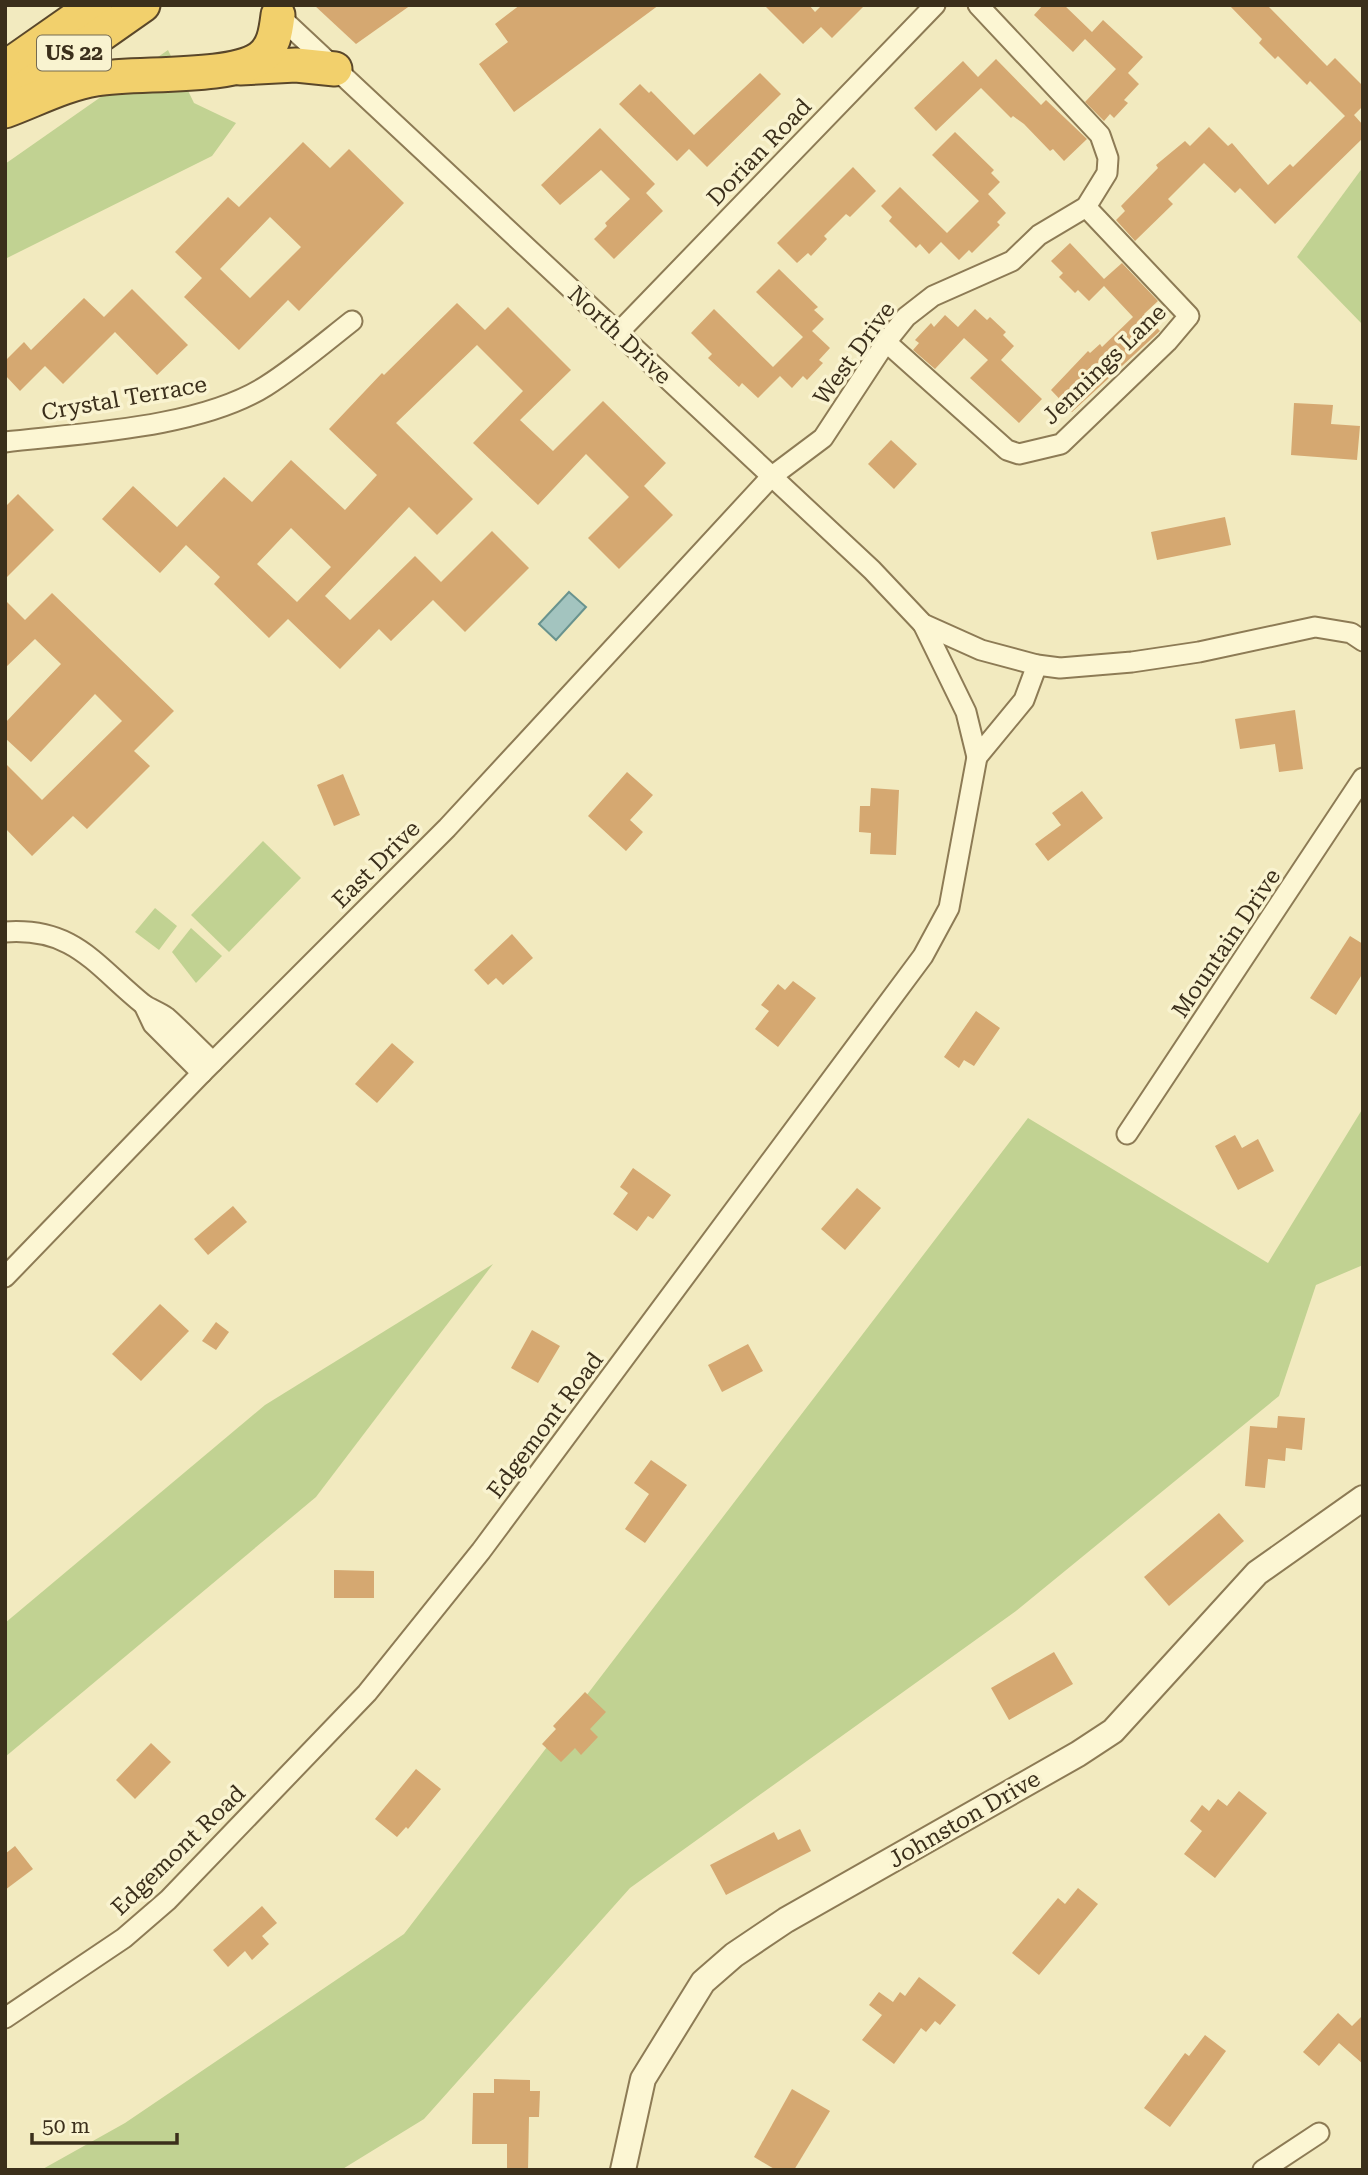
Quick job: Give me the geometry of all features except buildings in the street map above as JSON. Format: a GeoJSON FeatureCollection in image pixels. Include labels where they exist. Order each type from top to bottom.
{"type":"FeatureCollection","features":[{"type":"Feature","properties":{"kind":"highway","name":"US 22"},"geometry":{"type":"LineString","coordinates":[[5,68],[95,5]]}},
{"type":"Feature","properties":{"kind":"highway","name":"US 22"},"geometry":{"type":"LineString","coordinates":[[5,101],[144,5]]}},
{"type":"Feature","properties":{"kind":"highway"},"geometry":{"type":"LineString","coordinates":[[237,68],[260,58],[267,51],[275,36],[272,10]]}},
{"type":"Feature","properties":{"kind":"highway"},"geometry":{"type":"LineString","coordinates":[[5,111],[97,79],[296,65],[335,69]]}},
{"type":"Feature","properties":{"kind":"street","name":"Dorian Road"},"geometry":{"type":"LineString","coordinates":[[618,333],[935,5]]}},
{"type":"Feature","properties":{"kind":"street","name":"North Drive"},"geometry":{"type":"LineString","coordinates":[[272,10],[872,570],[923,624],[981,650],[1037,665]]}},
{"type":"Feature","properties":{"kind":"street","name":"West Drive"},"geometry":{"type":"LineString","coordinates":[[771,477],[823,438],[886,342],[906,317],[933,296],[1012,261],[1039,235],[1086,207],[1107,173],[1108,158],[1100,135],[985,12]]}},
{"type":"Feature","properties":{"kind":"street","name":"Jennings Lane"},"geometry":{"type":"LineString","coordinates":[[886,342],[1007,450],[1018,454],[1061,443],[1167,342],[1189,316],[1086,207]]}},
{"type":"Feature","properties":{"kind":"street","name":"Crystal Terrace"},"geometry":{"type":"LineString","coordinates":[[5,442],[107,430],[180,417],[230,404],[266,386],[352,321]]}},
{"type":"Feature","properties":{"kind":"street","name":"East Drive"},"geometry":{"type":"LineString","coordinates":[[5,1277],[207,1067],[447,828],[771,477]]}},
{"type":"Feature","properties":{"kind":"street","name":"Edgemont Road"},"geometry":{"type":"LineString","coordinates":[[5,2018],[124,1938],[168,1900],[367,1693],[457,1583],[923,956],[949,908],[977,757],[966,712],[923,624]]}},
{"type":"Feature","properties":{"kind":"street"},"geometry":{"type":"LineString","coordinates":[[1037,665],[1060,668],[1132,662],[1199,652],[1286,631],[1315,627],[1350,633],[1363,641]]}},
{"type":"Feature","properties":{"kind":"street","name":"Edgemont Road"},"geometry":{"type":"LineString","coordinates":[[977,757],[1024,700],[1037,665]]}},
{"type":"Feature","properties":{"kind":"street","name":"Mountain Drive"},"geometry":{"type":"LineString","coordinates":[[1127,1134],[1363,778]]}},
{"type":"Feature","properties":{"kind":"street"},"geometry":{"type":"LineString","coordinates":[[5,932],[26,931],[51,935],[82,949],[144,1005],[153,1024],[207,1067]]}},
{"type":"Feature","properties":{"kind":"street","name":"Johnston Drive"},"geometry":{"type":"LineString","coordinates":[[623,2170],[643,2079],[703,1982],[734,1955],[786,1920],[1078,1754],[1113,1731],[1257,1573],[1363,1498]]}},
{"type":"Feature","properties":{"kind":"street"},"geometry":{"type":"LineString","coordinates":[[1263,2170],[1319,2133]]}},
{"type":"Feature","properties":{"kind":"green space"},"geometry":{"type":"Polygon","coordinates":[[[168,50],[194,103],[236,123],[212,156],[5,259],[5,164],[168,50]]]}},
{"type":"Feature","properties":{"kind":"green space"},"geometry":{"type":"Polygon","coordinates":[[[1363,167],[1363,325],[1297,257],[1363,167]]]}},
{"type":"Feature","properties":{"kind":"green space"},"geometry":{"type":"Polygon","coordinates":[[[263,841],[301,878],[229,952],[191,915],[263,841]]]}},
{"type":"Feature","properties":{"kind":"green space"},"geometry":{"type":"Polygon","coordinates":[[[155,908],[177,926],[159,950],[135,932],[155,908]]]}},
{"type":"Feature","properties":{"kind":"green space"},"geometry":{"type":"Polygon","coordinates":[[[191,928],[222,956],[196,983],[172,952],[191,928]]]}},
{"type":"Feature","properties":{"kind":"green space"},"geometry":{"type":"Polygon","coordinates":[[[1363,1108],[1363,1265],[1316,1285],[1279,1396],[1016,1611],[630,1888],[424,2119],[341,2170],[41,2170],[125,2123],[404,1934],[1028,1118],[1268,1263],[1363,1108]]]}},
{"type":"Feature","properties":{"kind":"green space"},"geometry":{"type":"Polygon","coordinates":[[[493,1264],[316,1497],[5,1757],[5,1623],[265,1405],[493,1264]]]}},
{"type":"Feature","properties":{"kind":"water"},"geometry":{"type":"Polygon","coordinates":[[[569,592],[586,607],[556,640],[539,624],[569,592]]]}}]}
